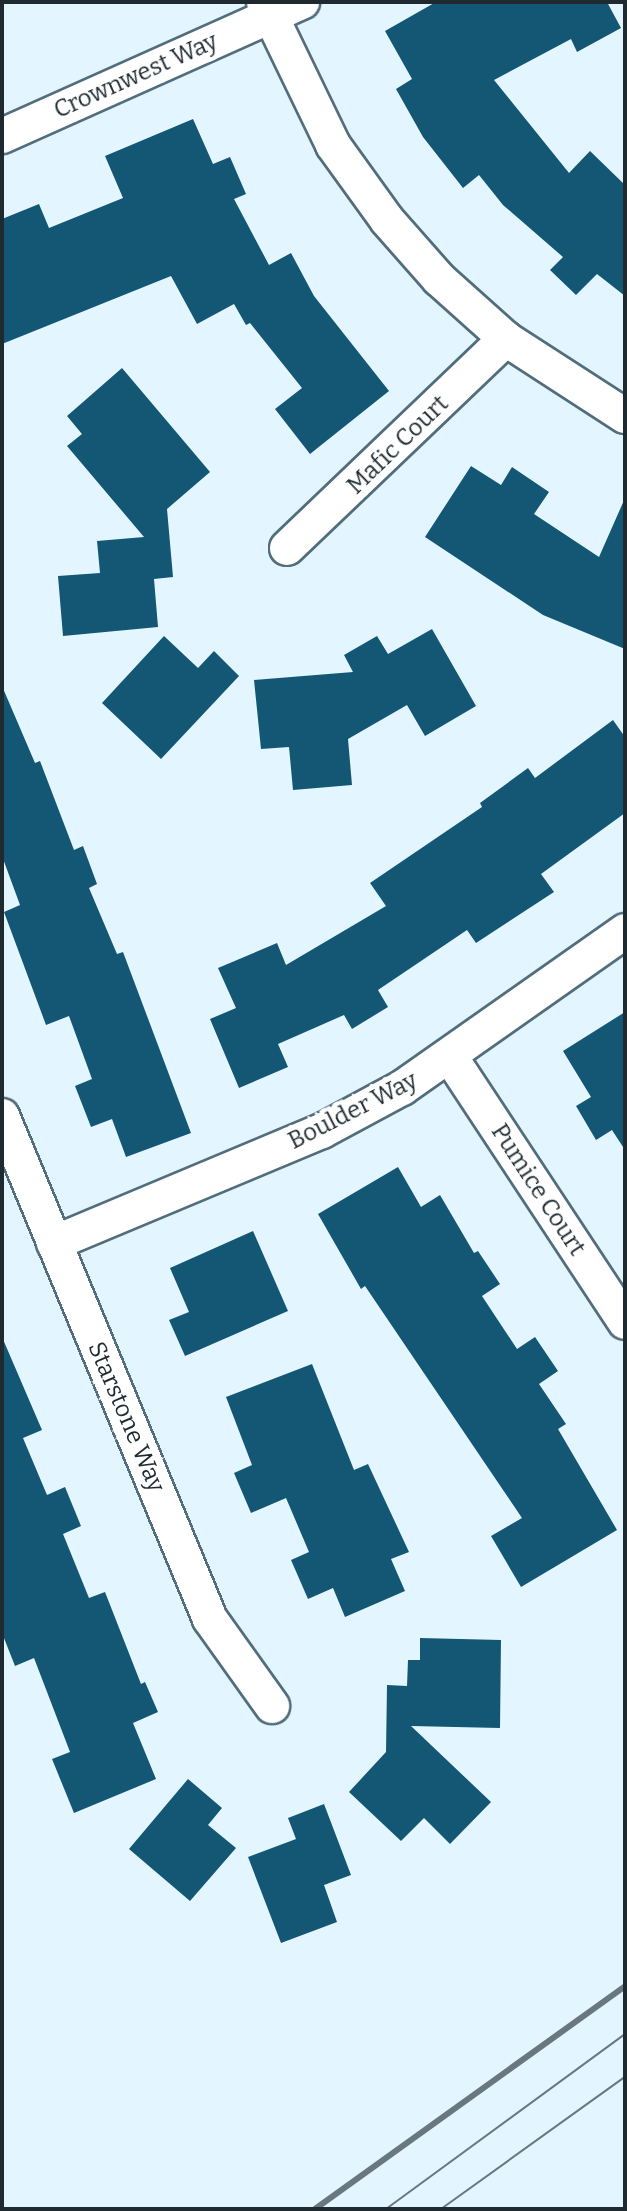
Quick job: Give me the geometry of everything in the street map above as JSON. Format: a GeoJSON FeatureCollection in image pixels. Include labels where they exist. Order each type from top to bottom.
{"type":"FeatureCollection","features":[{"type":"Feature","properties":{"kind":"street","name":"Crownwest Way"},"geometry":{"type":"LineString","coordinates":[[2,136],[267,9],[302,2]]}},
{"type":"Feature","properties":{"kind":"street"},"geometry":{"type":"LineString","coordinates":[[267,9],[333,145],[387,220],[439,279],[506,339],[625,416]]}},
{"type":"Feature","properties":{"kind":"street","name":"Mafic Court"},"geometry":{"type":"LineString","coordinates":[[287,548],[506,339]]}},
{"type":"Feature","properties":{"kind":"street","name":"Boulder Way"},"geometry":{"type":"LineString","coordinates":[[54,1243],[322,1131],[451,1058],[625,931]]}},
{"type":"Feature","properties":{"kind":"street","name":"Pumice Court"},"geometry":{"type":"LineString","coordinates":[[451,1058],[625,1322]]}},
{"type":"Feature","properties":{"kind":"street","name":"Starstone Way"},"geometry":{"type":"LineString","coordinates":[[2,1116],[210,1619],[272,1706]]}},
{"type":"Feature","properties":{"kind":"building"},"geometry":{"type":"Polygon","coordinates":[[[436,2],[607,2],[621,28],[577,52],[571,39],[494,80],[569,173],[590,151],[625,185],[625,296],[597,274],[576,295],[550,270],[563,257],[503,205],[479,175],[463,188],[423,137],[396,89],[412,79],[385,31],[436,2]]]}},
{"type":"Feature","properties":{"kind":"building"},"geometry":{"type":"Polygon","coordinates":[[[193,119],[213,164],[230,157],[246,194],[234,199],[269,265],[291,253],[314,296],[389,391],[310,454],[275,409],[302,388],[250,323],[246,325],[234,304],[197,324],[171,276],[2,344],[2,219],[39,204],[49,228],[123,198],[105,156],[193,119]]]}},
{"type":"Feature","properties":{"kind":"building"},"geometry":{"type":"Polygon","coordinates":[[[122,368],[210,472],[167,509],[173,577],[154,579],[158,627],[63,636],[58,576],[100,573],[97,541],[144,537],[67,446],[82,434],[67,416],[122,368]]]}},
{"type":"Feature","properties":{"kind":"building"},"geometry":{"type":"Polygon","coordinates":[[[471,466],[501,485],[512,467],[549,492],[534,514],[599,557],[625,498],[625,649],[543,615],[425,537],[471,466]]]}},
{"type":"Feature","properties":{"kind":"building"},"geometry":{"type":"Polygon","coordinates":[[[432,629],[476,706],[425,736],[407,705],[348,739],[352,785],[293,790],[289,747],[261,749],[254,680],[353,672],[344,655],[377,636],[388,654],[432,629]]]}},
{"type":"Feature","properties":{"kind":"building"},"geometry":{"type":"Polygon","coordinates":[[[164,636],[198,668],[214,651],[239,676],[161,759],[102,703],[164,636]]]}},
{"type":"Feature","properties":{"kind":"building"},"geometry":{"type":"Polygon","coordinates":[[[2,686],[35,763],[40,761],[74,850],[83,846],[97,884],[89,888],[117,954],[123,952],[191,1133],[126,1157],[112,1119],[91,1127],[75,1086],[92,1079],[69,1016],[46,1025],[4,912],[20,905],[2,856],[2,686]]]}},
{"type":"Feature","properties":{"kind":"building"},"geometry":{"type":"Polygon","coordinates":[[[613,720],[625,737],[625,813],[541,874],[554,892],[476,943],[467,930],[378,990],[388,1007],[352,1029],[344,1015],[278,1044],[288,1067],[239,1088],[210,1019],[236,1008],[218,968],[277,943],[286,965],[386,906],[370,883],[482,807],[480,803],[528,768],[535,778],[613,720]]]}},
{"type":"Feature","properties":{"kind":"building"},"geometry":{"type":"Polygon","coordinates":[[[625,1012],[625,1150],[612,1130],[596,1140],[576,1106],[591,1097],[563,1051],[625,1012]]]}},
{"type":"Feature","properties":{"kind":"building"},"geometry":{"type":"Polygon","coordinates":[[[398,1167],[421,1207],[440,1195],[474,1253],[478,1251],[500,1284],[482,1296],[517,1349],[535,1337],[558,1371],[539,1384],[566,1424],[558,1429],[617,1530],[521,1587],[491,1536],[522,1518],[365,1286],[361,1289],[318,1214],[398,1167]]]}},
{"type":"Feature","properties":{"kind":"building"},"geometry":{"type":"Polygon","coordinates":[[[253,1231],[288,1311],[185,1356],[169,1320],[189,1312],[170,1268],[253,1231]]]}},
{"type":"Feature","properties":{"kind":"building"},"geometry":{"type":"Polygon","coordinates":[[[2,1337],[42,1430],[23,1438],[47,1495],[65,1487],[81,1526],[63,1534],[89,1598],[105,1592],[141,1684],[145,1682],[158,1712],[133,1723],[156,1779],[74,1813],[52,1759],[70,1752],[34,1658],[15,1666],[2,1633],[2,1337]]]}},
{"type":"Feature","properties":{"kind":"building"},"geometry":{"type":"Polygon","coordinates":[[[312,1364],[354,1470],[368,1464],[409,1552],[391,1559],[405,1591],[345,1617],[333,1588],[308,1599],[291,1560],[309,1552],[286,1498],[251,1513],[234,1473],[252,1465],[226,1397],[312,1364]]]}},
{"type":"Feature","properties":{"kind":"building"},"geometry":{"type":"Polygon","coordinates":[[[420,1638],[501,1640],[500,1728],[411,1726],[491,1802],[450,1844],[424,1818],[401,1841],[349,1792],[386,1752],[387,1685],[407,1686],[408,1660],[420,1660],[420,1638]]]}},
{"type":"Feature","properties":{"kind":"building"},"geometry":{"type":"Polygon","coordinates":[[[188,1779],[222,1808],[208,1825],[236,1848],[190,1901],[129,1849],[188,1779]]]}},
{"type":"Feature","properties":{"kind":"building"},"geometry":{"type":"Polygon","coordinates":[[[324,1804],[351,1875],[324,1885],[337,1922],[281,1943],[248,1857],[296,1839],[288,1818],[324,1804]]]}},
{"type":"Feature","properties":{"kind":"tram line"},"geometry":{"type":"LineString","coordinates":[[386,2209],[625,2034]]}},
{"type":"Feature","properties":{"kind":"tram line"},"geometry":{"type":"LineString","coordinates":[[441,2209],[625,2077]]}},
{"type":"Feature","properties":{"kind":"railway"},"geometry":{"type":"LineString","coordinates":[[315,2209],[625,1986]]}}]}
